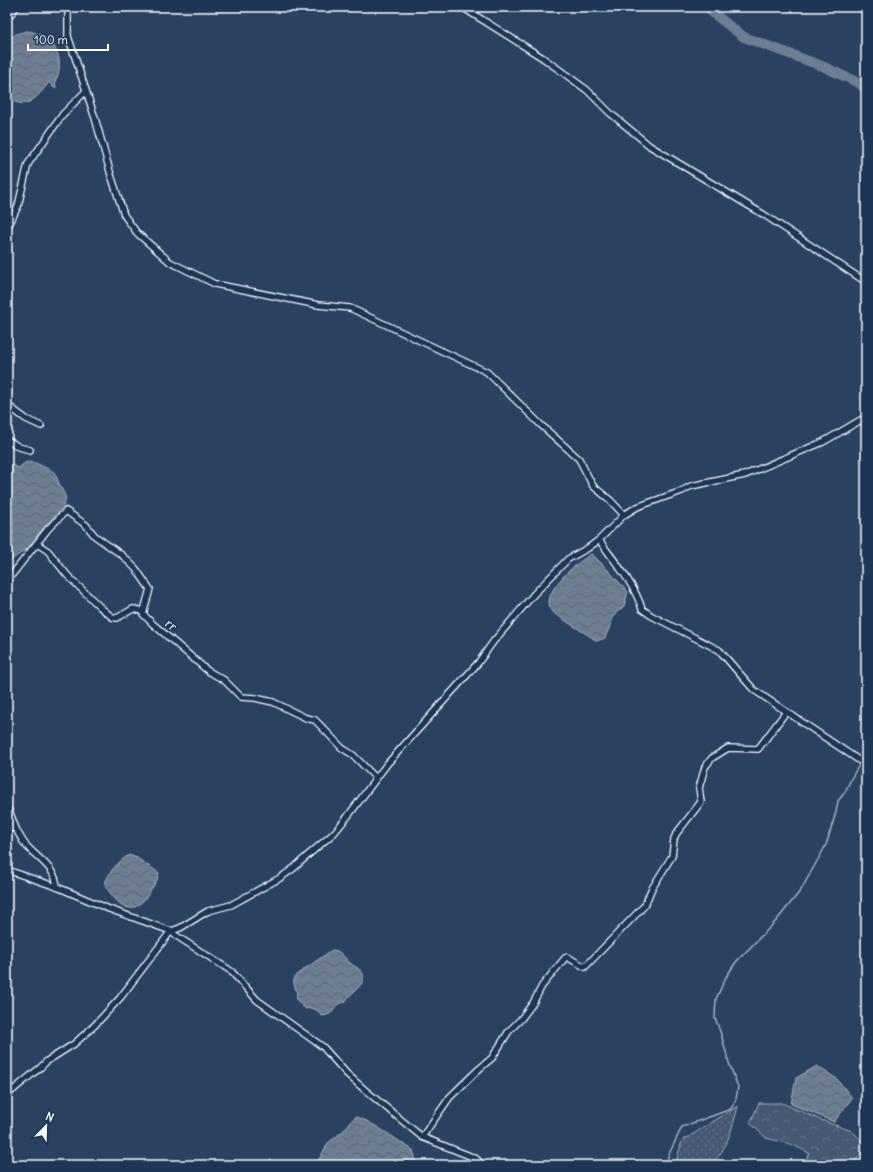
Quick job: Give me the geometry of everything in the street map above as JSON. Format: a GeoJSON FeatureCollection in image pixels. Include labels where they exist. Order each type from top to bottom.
{"type":"FeatureCollection","features":[{"type":"Feature","properties":{"kind":"street"},"geometry":{"type":"LineString","coordinates":[[68,7],[68,36],[124,215],[137,233],[170,262],[215,284],[318,305],[350,308],[487,372],[541,425],[579,459],[593,486],[610,500],[624,515]]}},
{"type":"Feature","properties":{"kind":"street"},"geometry":{"type":"LineString","coordinates":[[462,7],[537,54],[587,90],[610,113],[650,146],[766,216],[866,282]]}},
{"type":"Feature","properties":{"kind":"street"},"geometry":{"type":"LineString","coordinates":[[7,19],[14,8]]}},
{"type":"Feature","properties":{"kind":"street"},"geometry":{"type":"LineString","coordinates":[[7,229],[18,206],[28,164],[63,114],[86,91]]}},
{"type":"Feature","properties":{"kind":"street"},"geometry":{"type":"LineString","coordinates":[[7,405],[26,419],[41,426]]}},
{"type":"Feature","properties":{"kind":"street"},"geometry":{"type":"LineString","coordinates":[[7,1095],[41,1068],[47,1061],[74,1044],[95,1025],[120,998],[171,931],[180,928],[208,910],[231,905],[280,878],[294,868],[334,833],[387,764],[478,663],[493,642],[534,594],[568,559],[599,540],[624,515],[637,507],[682,491],[691,486],[744,474],[823,442],[866,417]]}},
{"type":"Feature","properties":{"kind":"street"},"geometry":{"type":"LineString","coordinates":[[7,440],[20,447],[30,450]]}},
{"type":"Feature","properties":{"kind":"street"},"geometry":{"type":"LineString","coordinates":[[7,582],[48,529],[66,511],[86,525],[99,540],[123,556],[136,569],[150,589],[144,610],[133,609],[117,618],[112,617],[67,575],[48,551],[39,545],[36,546]]}},
{"type":"Feature","properties":{"kind":"street"},"geometry":{"type":"LineString","coordinates":[[599,540],[629,581],[638,597],[642,609],[652,616],[719,650],[754,690],[866,765]]}},
{"type":"Feature","properties":{"kind":"street","name":"rr"},"geometry":{"type":"LineString","coordinates":[[144,610],[143,614],[146,618],[208,671],[224,680],[241,698],[255,698],[273,702],[306,718],[315,720],[342,748],[353,755],[376,778]]}},
{"type":"Feature","properties":{"kind":"street"},"geometry":{"type":"LineString","coordinates":[[422,1137],[450,1097],[470,1076],[492,1058],[509,1031],[533,1004],[542,986],[565,958],[567,957],[585,966],[645,905],[651,890],[672,856],[674,838],[676,834],[701,802],[699,788],[709,761],[728,748],[758,749],[786,712]]}},
{"type":"Feature","properties":{"kind":"street"},"geometry":{"type":"LineString","coordinates":[[7,808],[24,843],[50,870],[57,881],[57,887]]}},
{"type":"Feature","properties":{"kind":"street"},"geometry":{"type":"LineString","coordinates":[[7,829],[16,829]]}},
{"type":"Feature","properties":{"kind":"street"},"geometry":{"type":"LineString","coordinates":[[7,870],[57,887],[108,909],[171,931],[231,971],[257,1000],[323,1047],[347,1074],[422,1137],[475,1158],[483,1165]]}},
{"type":"Feature","properties":{"kind":"green space"},"geometry":{"type":"Polygon","coordinates":[[[759,1103],[782,1103],[821,1120],[852,1131],[864,1143],[864,1150],[854,1165],[804,1165],[809,1153],[793,1145],[766,1138],[750,1123],[759,1103]]]}},
{"type":"Feature","properties":{"kind":"green space"},"geometry":{"type":"Polygon","coordinates":[[[738,1106],[728,1140],[713,1162],[702,1166],[675,1165],[682,1141],[738,1106]]]}},
{"type":"Feature","properties":{"kind":"water"},"geometry":{"type":"Polygon","coordinates":[[[27,31],[45,37],[55,48],[59,59],[59,71],[55,81],[56,88],[54,88],[49,82],[32,100],[17,103],[7,98],[7,41],[16,34],[27,31]]]}},
{"type":"Feature","properties":{"kind":"water"},"geometry":{"type":"Polygon","coordinates":[[[27,462],[36,463],[54,472],[66,498],[63,507],[39,533],[31,546],[7,563],[7,463],[19,468],[27,462]]]}},
{"type":"Feature","properties":{"kind":"water"},"geometry":{"type":"Polygon","coordinates":[[[592,554],[628,592],[624,606],[615,614],[605,638],[597,641],[555,614],[549,605],[550,597],[554,588],[561,579],[569,571],[592,554]]]}},
{"type":"Feature","properties":{"kind":"water"},"geometry":{"type":"Polygon","coordinates":[[[129,855],[137,858],[159,873],[156,882],[145,898],[138,905],[132,908],[124,906],[112,896],[105,884],[114,867],[129,855]]]}},
{"type":"Feature","properties":{"kind":"water"},"geometry":{"type":"Polygon","coordinates":[[[332,950],[340,952],[360,970],[362,972],[363,980],[345,1002],[338,1004],[329,1015],[322,1016],[319,1012],[311,1008],[306,1009],[298,1001],[294,981],[296,975],[332,950]]]}},
{"type":"Feature","properties":{"kind":"water"},"geometry":{"type":"Polygon","coordinates":[[[817,1066],[837,1079],[852,1098],[834,1122],[791,1104],[796,1078],[817,1066]]]}},
{"type":"Feature","properties":{"kind":"water"},"geometry":{"type":"Polygon","coordinates":[[[355,1117],[367,1121],[413,1150],[415,1165],[316,1165],[328,1143],[342,1132],[355,1117]]]}},
{"type":"Feature","properties":{"kind":"waterway"},"geometry":{"type":"LineString","coordinates":[[708,7],[714,14],[744,37],[822,66],[861,84],[866,91]]}},
{"type":"Feature","properties":{"kind":"waterway"},"geometry":{"type":"LineString","coordinates":[[862,760],[866,753]]}},
{"type":"Feature","properties":{"kind":"waterway"},"geometry":{"type":"LineString","coordinates":[[667,1165],[668,1156],[682,1127],[731,1109],[736,1099],[738,1087],[715,1018],[716,999],[726,977],[736,962],[777,920],[801,890],[826,845],[838,801],[845,792],[860,763]]}}]}
